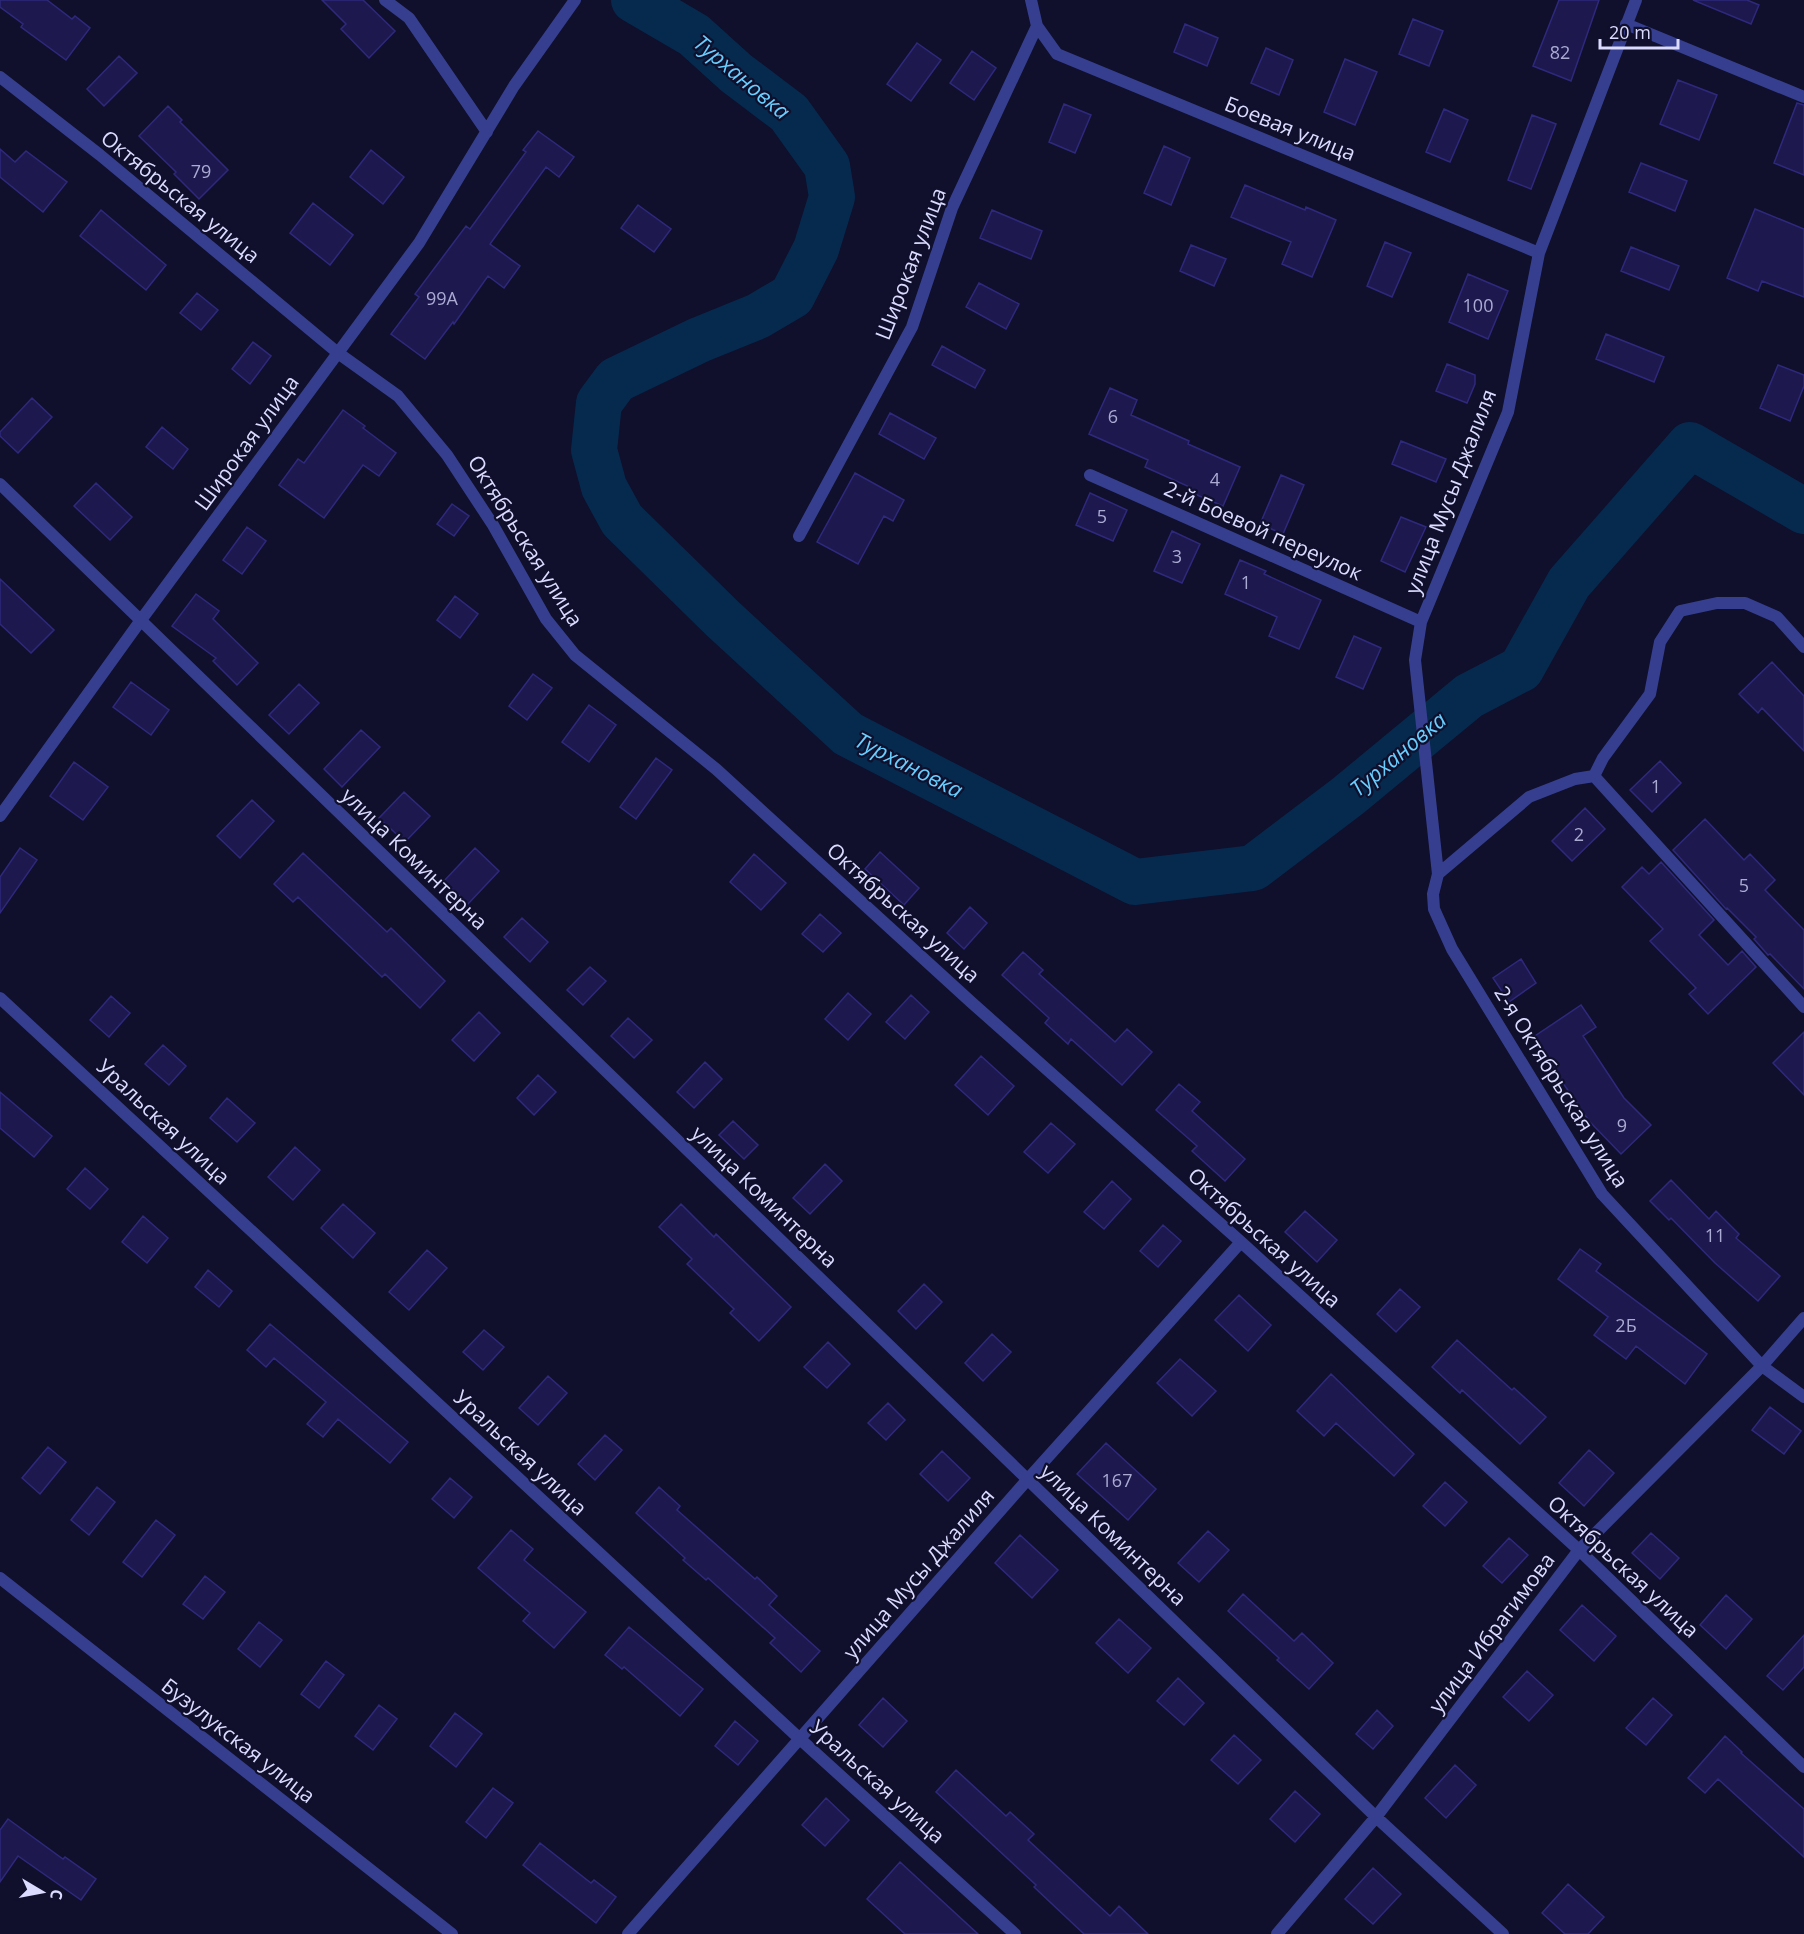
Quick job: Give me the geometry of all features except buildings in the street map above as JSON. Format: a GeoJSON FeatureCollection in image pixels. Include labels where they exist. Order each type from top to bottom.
{"type":"FeatureCollection","features":[{"type":"Feature","properties":{"kind":"street"},"geometry":{"type":"LineString","coordinates":[[385,0],[409,18],[487,132]]}},
{"type":"Feature","properties":{"kind":"street","name":"Широкая улица"},"geometry":{"type":"LineString","coordinates":[[0,816],[141,620],[419,243],[514,86],[575,0]]}},
{"type":"Feature","properties":{"kind":"street"},"geometry":{"type":"LineString","coordinates":[[1031,0],[1037,26]]}},
{"type":"Feature","properties":{"kind":"street","name":"улица Мусы Джалиля"},"geometry":{"type":"LineString","coordinates":[[1434,909],[1433,894],[1437,874],[1415,660],[1421,622],[1508,412],[1539,253],[1636,0]]}},
{"type":"Feature","properties":{"kind":"street"},"geometry":{"type":"LineString","coordinates":[[1626,24],[1804,97]]}},
{"type":"Feature","properties":{"kind":"street","name":"Широкая улица"},"geometry":{"type":"LineString","coordinates":[[799,536],[912,327],[952,208],[1037,26]]}},
{"type":"Feature","properties":{"kind":"street","name":"Боевая улица"},"geometry":{"type":"LineString","coordinates":[[1037,26],[1058,54],[1539,253]]}},
{"type":"Feature","properties":{"kind":"street","name":"Октябрьская улица"},"geometry":{"type":"LineString","coordinates":[[0,77],[100,155],[338,353],[398,396],[447,455],[493,525],[546,619],[575,655],[716,769],[963,994],[1241,1242],[1579,1550],[1804,1767]]}},
{"type":"Feature","properties":{"kind":"street","name":"2-й Боевой переулок"},"geometry":{"type":"LineString","coordinates":[[1090,475],[1421,622]]}},
{"type":"Feature","properties":{"kind":"street","name":"улица Коминтерна"},"geometry":{"type":"LineString","coordinates":[[0,484],[1377,1817],[1503,1934]]}},
{"type":"Feature","properties":{"kind":"street"},"geometry":{"type":"LineString","coordinates":[[1594,776],[1603,758],[1650,694],[1660,642],[1680,611],[1717,603],[1745,603],[1777,617],[1804,647]]}},
{"type":"Feature","properties":{"kind":"street"},"geometry":{"type":"LineString","coordinates":[[1437,874],[1529,797],[1575,779],[1594,776]]}},
{"type":"Feature","properties":{"kind":"street"},"geometry":{"type":"LineString","coordinates":[[1594,776],[1804,1008]]}},
{"type":"Feature","properties":{"kind":"street","name":"2-я Октябрьская улица"},"geometry":{"type":"LineString","coordinates":[[1434,909],[1452,949],[1602,1194],[1762,1366],[1804,1397]]}},
{"type":"Feature","properties":{"kind":"street","name":"Уральская улица"},"geometry":{"type":"LineString","coordinates":[[0,998],[800,1739],[1015,1934]]}},
{"type":"Feature","properties":{"kind":"street","name":"улица Мусы Джалиля"},"geometry":{"type":"LineString","coordinates":[[628,1934],[1028,1479],[1241,1242]]}},
{"type":"Feature","properties":{"kind":"street","name":"улица Ибрагимова"},"geometry":{"type":"LineString","coordinates":[[1277,1934],[1377,1817],[1579,1550],[1762,1366],[1804,1318]]}},
{"type":"Feature","properties":{"kind":"street","name":"Бузулукская улица"},"geometry":{"type":"LineString","coordinates":[[0,1578],[452,1934]]}},
{"type":"Feature","properties":{"kind":"waterway","name":"Турхановка"},"geometry":{"type":"LineString","coordinates":[[634,0],[694,35],[736,73],[789,113],[827,166],[832,197],[816,249],[792,296],[758,316],[699,340],[616,380],[599,403],[594,450],[604,487],[622,520],[723,619],[848,734],[1135,882],[1253,868],[1348,796],[1469,696],[1521,669],[1569,583],[1690,445],[1804,511]]}}]}
